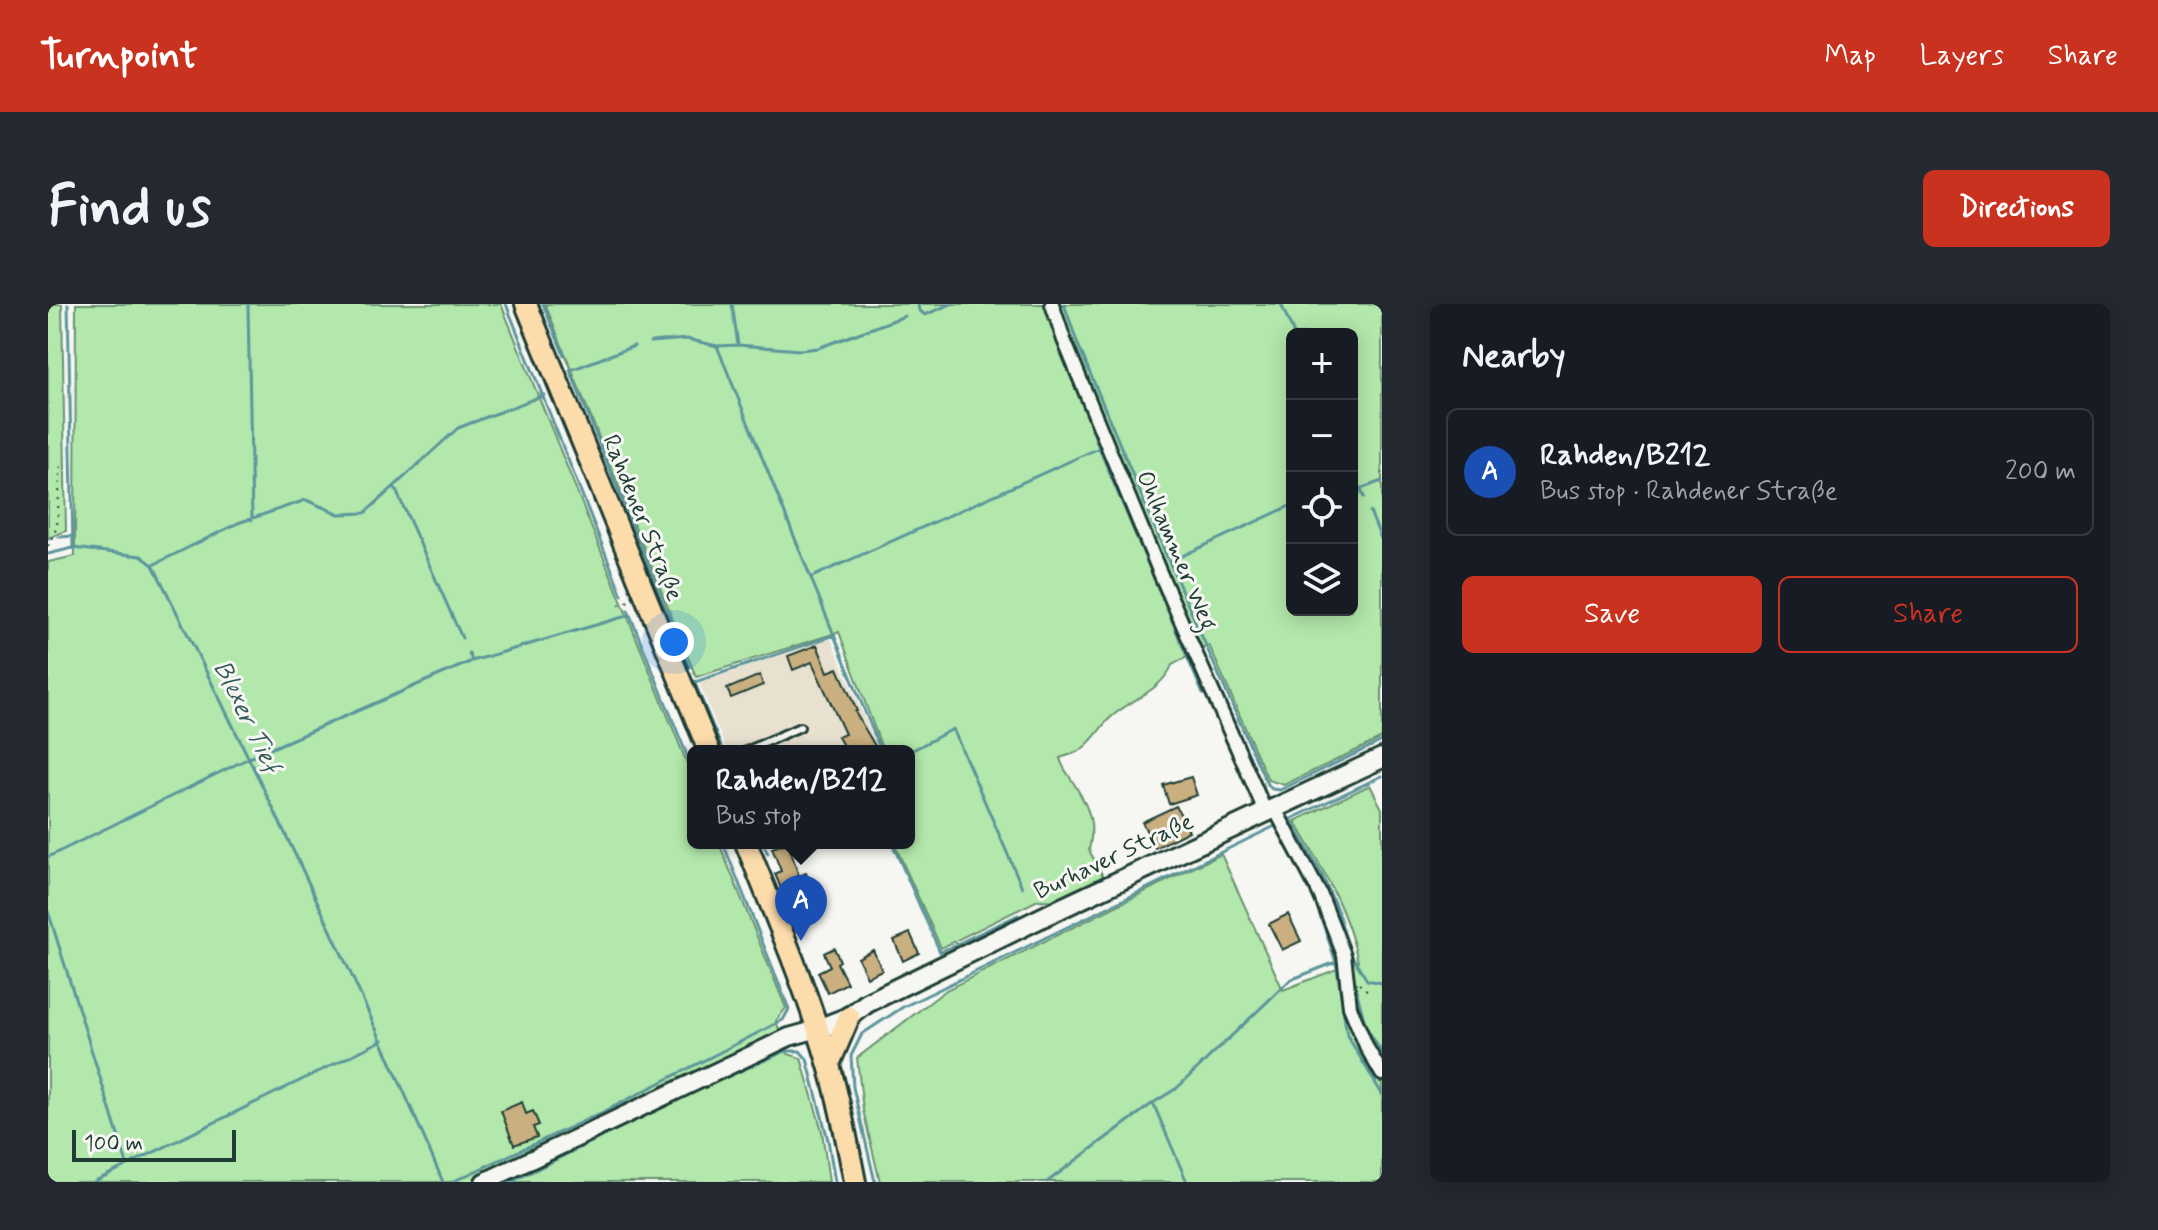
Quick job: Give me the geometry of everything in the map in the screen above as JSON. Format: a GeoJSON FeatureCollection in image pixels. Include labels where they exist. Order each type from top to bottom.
{"type":"FeatureCollection","features":[{"type":"Feature","properties":{"kind":"main road","name":"Rahdener Straße"},"geometry":{"type":"LineString","coordinates":[[526,304],[707,745]]}},
{"type":"Feature","properties":{"kind":"main road","name":"Burhaver Straße"},"geometry":{"type":"LineString","coordinates":[[816,1023],[849,1017],[867,1003],[1382,758]]}},
{"type":"Feature","properties":{"kind":"main road"},"geometry":{"type":"LineString","coordinates":[[748,849],[816,1023],[829,1064],[855,1182]]}},
{"type":"Feature","properties":{"kind":"main road","name":"Burhaver Straße"},"geometry":{"type":"LineString","coordinates":[[816,1023],[825,1012],[867,1003]]}},
{"type":"Feature","properties":{"kind":"main road"},"geometry":{"type":"LineString","coordinates":[[829,1064],[849,1017]]}},
{"type":"Feature","properties":{"kind":"street","name":"Ohlhammer Weg"},"geometry":{"type":"LineString","coordinates":[[1052,304],[1160,573],[1270,811],[1320,894],[1344,955],[1350,1007],[1382,1074]]}},
{"type":"Feature","properties":{"kind":"street","name":"Burhaver Straße"},"geometry":{"type":"LineString","coordinates":[[484,1182],[816,1023]]}},
{"type":"Feature","properties":{"kind":"lane"},"geometry":{"type":"LineString","coordinates":[[760,745],[800,727]]}},
{"type":"Feature","properties":{"kind":"path"},"geometry":{"type":"LineString","coordinates":[[48,546],[57,527],[61,461]]}},
{"type":"Feature","properties":{"kind":"path"},"geometry":{"type":"LineString","coordinates":[[619,605],[635,599]]}},
{"type":"Feature","properties":{"kind":"shaded area"},"geometry":{"type":"Polygon","coordinates":[[[830,637],[876,745],[725,745],[699,683],[830,637]]]}},
{"type":"Feature","properties":{"kind":"green space"},"geometry":{"type":"Polygon","coordinates":[[[48,304],[62,304],[66,531],[48,538],[48,304]]]}},
{"type":"Feature","properties":{"kind":"green space"},"geometry":{"type":"Polygon","coordinates":[[[76,304],[501,304],[687,763],[687,849],[721,849],[786,1008],[776,1021],[788,1054],[801,1058],[822,1131],[829,1182],[48,1182],[48,562],[75,556],[76,304]]]}},
{"type":"Feature","properties":{"kind":"green space"},"geometry":{"type":"Polygon","coordinates":[[[545,304],[1382,304],[1382,738],[1284,785],[1268,780],[1209,645],[1172,665],[1161,682],[1117,712],[1084,748],[1060,758],[1088,810],[1091,825],[1089,850],[1106,882],[1063,901],[1038,900],[941,948],[897,849],[915,849],[915,745],[881,745],[839,632],[696,677],[545,304]]]}},
{"type":"Feature","properties":{"kind":"green space"},"geometry":{"type":"Polygon","coordinates":[[[1370,785],[1382,809],[1382,1182],[880,1182],[863,1110],[857,1058],[946,990],[1221,854],[1283,990],[1358,961],[1340,906],[1295,821],[1370,785]]]}},
{"type":"Feature","properties":{"kind":"building"},"geometry":{"type":"Polygon","coordinates":[[[817,645],[828,672],[838,668],[855,712],[874,745],[843,745],[838,737],[845,734],[812,662],[793,670],[788,656],[817,645]]]}},
{"type":"Feature","properties":{"kind":"building"},"geometry":{"type":"Polygon","coordinates":[[[760,675],[763,685],[731,698],[727,689],[760,675]]]}},
{"type":"Feature","properties":{"kind":"building"},"geometry":{"type":"Polygon","coordinates":[[[1191,777],[1197,795],[1169,804],[1163,785],[1191,777]]]}},
{"type":"Feature","properties":{"kind":"building"},"geometry":{"type":"Polygon","coordinates":[[[1176,806],[1189,831],[1155,848],[1142,822],[1176,806]]]}},
{"type":"Feature","properties":{"kind":"building"},"geometry":{"type":"Polygon","coordinates":[[[772,849],[790,849],[799,876],[806,873],[812,888],[800,893],[797,887],[783,893],[775,874],[781,871],[772,849]]]}},
{"type":"Feature","properties":{"kind":"building"},"geometry":{"type":"Polygon","coordinates":[[[1288,914],[1301,941],[1282,950],[1269,924],[1288,914]]]}},
{"type":"Feature","properties":{"kind":"building"},"geometry":{"type":"Polygon","coordinates":[[[910,933],[919,953],[903,961],[894,940],[910,933]]]}},
{"type":"Feature","properties":{"kind":"building"},"geometry":{"type":"Polygon","coordinates":[[[834,948],[840,961],[837,963],[847,983],[828,993],[818,972],[830,966],[824,953],[834,948]]]}},
{"type":"Feature","properties":{"kind":"building"},"geometry":{"type":"Polygon","coordinates":[[[873,950],[882,970],[867,977],[858,958],[873,950]]]}},
{"type":"Feature","properties":{"kind":"building"},"geometry":{"type":"Polygon","coordinates":[[[522,1102],[526,1114],[533,1111],[539,1125],[533,1127],[537,1137],[514,1145],[501,1111],[522,1102]]]}},
{"type":"Feature","properties":{"kind":"waterway","name":"Blexer Tief"},"geometry":{"type":"LineString","coordinates":[[68,304],[73,548],[141,556],[153,565],[303,871],[443,1182]]}},
{"type":"Feature","properties":{"kind":"waterway"},"geometry":{"type":"LineString","coordinates":[[248,304],[252,520]]}},
{"type":"Feature","properties":{"kind":"waterway"},"geometry":{"type":"LineString","coordinates":[[506,304],[622,595]]}},
{"type":"Feature","properties":{"kind":"waterway"},"geometry":{"type":"LineString","coordinates":[[543,304],[564,355]]}},
{"type":"Feature","properties":{"kind":"waterway"},"geometry":{"type":"LineString","coordinates":[[732,304],[738,345]]}},
{"type":"Feature","properties":{"kind":"waterway"},"geometry":{"type":"LineString","coordinates":[[918,304],[925,315],[951,304]]}},
{"type":"Feature","properties":{"kind":"waterway"},"geometry":{"type":"LineString","coordinates":[[1064,304],[1169,562],[1267,784],[1272,789],[1280,790],[1382,741]]}},
{"type":"Feature","properties":{"kind":"waterway"},"geometry":{"type":"LineString","coordinates":[[1281,304],[1291,328]]}},
{"type":"Feature","properties":{"kind":"waterway"},"geometry":{"type":"LineString","coordinates":[[650,342],[687,339],[717,346],[800,350],[818,348],[905,316]]}},
{"type":"Feature","properties":{"kind":"waterway"},"geometry":{"type":"LineString","coordinates":[[571,370],[634,346]]}},
{"type":"Feature","properties":{"kind":"waterway"},"geometry":{"type":"LineString","coordinates":[[717,346],[879,745]]}},
{"type":"Feature","properties":{"kind":"waterway"},"geometry":{"type":"LineString","coordinates":[[570,370],[689,667]]}},
{"type":"Feature","properties":{"kind":"waterway"},"geometry":{"type":"LineString","coordinates":[[1080,394],[1099,448],[1203,694]]}},
{"type":"Feature","properties":{"kind":"waterway"},"geometry":{"type":"LineString","coordinates":[[153,565],[238,523],[306,500],[339,514],[365,513],[458,428],[544,395]]}},
{"type":"Feature","properties":{"kind":"waterway"},"geometry":{"type":"LineString","coordinates":[[812,577],[1099,448]]}},
{"type":"Feature","properties":{"kind":"waterway"},"geometry":{"type":"LineString","coordinates":[[1360,489],[1382,481]]}},
{"type":"Feature","properties":{"kind":"waterway"},"geometry":{"type":"LineString","coordinates":[[1358,484],[1364,497]]}},
{"type":"Feature","properties":{"kind":"waterway"},"geometry":{"type":"LineString","coordinates":[[395,488],[462,638]]}},
{"type":"Feature","properties":{"kind":"waterway"},"geometry":{"type":"LineString","coordinates":[[1169,562],[1286,508]]}},
{"type":"Feature","properties":{"kind":"waterway"},"geometry":{"type":"LineString","coordinates":[[1370,512],[1382,541]]}},
{"type":"Feature","properties":{"kind":"waterway"},"geometry":{"type":"LineString","coordinates":[[59,537],[73,536]]}},
{"type":"Feature","properties":{"kind":"waterway"},"geometry":{"type":"LineString","coordinates":[[48,554],[73,548]]}},
{"type":"Feature","properties":{"kind":"waterway"},"geometry":{"type":"LineString","coordinates":[[628,610],[687,755]]}},
{"type":"Feature","properties":{"kind":"waterway"},"geometry":{"type":"LineString","coordinates":[[48,857],[249,758],[472,661],[630,615]]}},
{"type":"Feature","properties":{"kind":"waterway"},"geometry":{"type":"LineString","coordinates":[[695,682],[835,635]]}},
{"type":"Feature","properties":{"kind":"waterway"},"geometry":{"type":"LineString","coordinates":[[469,653],[472,661]]}},
{"type":"Feature","properties":{"kind":"waterway"},"geometry":{"type":"LineString","coordinates":[[694,681],[721,745]]}},
{"type":"Feature","properties":{"kind":"waterway"},"geometry":{"type":"LineString","coordinates":[[915,749],[953,729],[1022,887]]}},
{"type":"Feature","properties":{"kind":"waterway"},"geometry":{"type":"LineString","coordinates":[[1382,776],[1291,819],[1322,875],[1338,912],[1349,951],[1367,980],[1382,983]]}},
{"type":"Feature","properties":{"kind":"waterway"},"geometry":{"type":"LineString","coordinates":[[875,1182],[853,1087],[851,1056],[862,1034],[903,1007],[1275,826],[1290,850]]}},
{"type":"Feature","properties":{"kind":"waterway"},"geometry":{"type":"LineString","coordinates":[[452,1182],[603,1112],[783,1020],[789,1009],[725,849]]}},
{"type":"Feature","properties":{"kind":"waterway"},"geometry":{"type":"LineString","coordinates":[[766,849],[768,854]]}},
{"type":"Feature","properties":{"kind":"waterway"},"geometry":{"type":"LineString","coordinates":[[895,849],[940,952],[1018,915]]}},
{"type":"Feature","properties":{"kind":"waterway"},"geometry":{"type":"LineString","coordinates":[[1294,857],[1317,906],[1336,962],[1347,1035],[1382,1094]]}},
{"type":"Feature","properties":{"kind":"waterway"},"geometry":{"type":"LineString","coordinates":[[48,911],[127,1164]]}},
{"type":"Feature","properties":{"kind":"waterway"},"geometry":{"type":"LineString","coordinates":[[1047,1182],[1177,1088],[1290,980],[1336,962]]}},
{"type":"Feature","properties":{"kind":"waterway"},"geometry":{"type":"LineString","coordinates":[[1355,986],[1366,1027],[1382,1053]]}},
{"type":"Feature","properties":{"kind":"waterway"},"geometry":{"type":"LineString","coordinates":[[93,1182],[383,1040]]}},
{"type":"Feature","properties":{"kind":"waterway"},"geometry":{"type":"LineString","coordinates":[[693,1092],[786,1051],[800,1051],[807,1059],[828,1140],[835,1182]]}},
{"type":"Feature","properties":{"kind":"waterway"},"geometry":{"type":"LineString","coordinates":[[511,1182],[682,1097]]}},
{"type":"Feature","properties":{"kind":"waterway"},"geometry":{"type":"LineString","coordinates":[[1153,1103],[1187,1182]]}},
{"type":"Feature","properties":{"kind":"place","name":"Rahden/B212"},"geometry":{"type":"Point","coordinates":[801,941]}}]}
